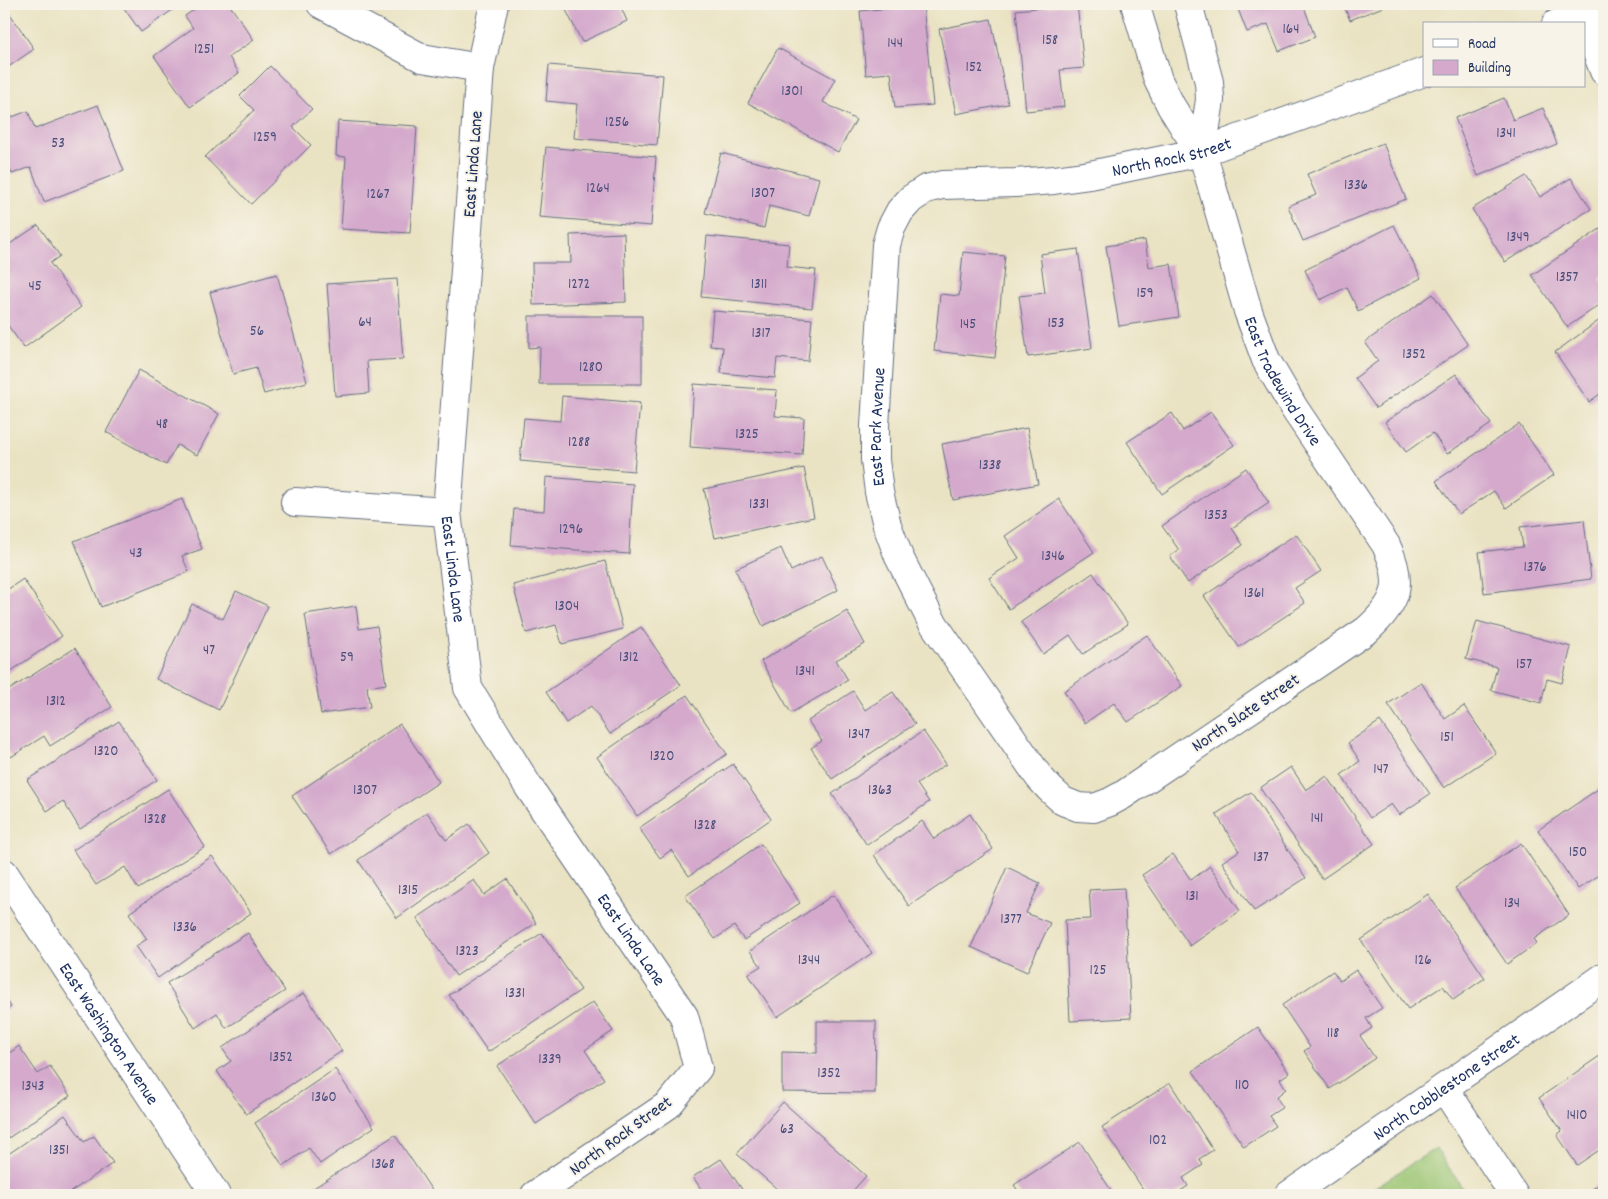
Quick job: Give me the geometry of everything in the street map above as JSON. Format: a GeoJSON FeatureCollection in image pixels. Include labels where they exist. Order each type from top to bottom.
{"type":"FeatureCollection","features":[{"type":"Feature","properties":{"kind":"street"},"geometry":{"type":"LineString","coordinates":[[321,4],[422,58],[480,68]]}},
{"type":"Feature","properties":{"kind":"street","name":"East Linda Lane"},"geometry":{"type":"LineString","coordinates":[[494,4],[480,68],[447,512],[468,688],[528,786],[684,1016],[698,1068]]}},
{"type":"Feature","properties":{"kind":"street","name":"East Tradewind Drive"},"geometry":{"type":"LineString","coordinates":[[1135,4],[1158,80],[1171,106],[1202,152],[1248,311],[1263,352],[1294,408],[1386,545],[1394,561],[1397,577],[1396,592]]}},
{"type":"Feature","properties":{"kind":"street","name":"East Tradewind Drive"},"geometry":{"type":"LineString","coordinates":[[1188,4],[1209,82],[1210,100],[1202,152]]}},
{"type":"Feature","properties":{"kind":"street"},"geometry":{"type":"LineString","coordinates":[[1561,22],[1593,10],[1604,72]]}},
{"type":"Feature","properties":{"kind":"street","name":"North Rock Street"},"geometry":{"type":"LineString","coordinates":[[911,199],[926,189],[942,185],[1054,180],[1090,175],[1202,152],[1423,72]]}},
{"type":"Feature","properties":{"kind":"street","name":"East Park Avenue"},"geometry":{"type":"LineString","coordinates":[[911,199],[900,211],[891,228],[886,245],[875,426],[875,460],[879,492],[887,525],[899,557],[931,620],[1039,777],[1064,801],[1078,807]]}},
{"type":"Feature","properties":{"kind":"street"},"geometry":{"type":"LineString","coordinates":[[295,502],[447,512]]}},
{"type":"Feature","properties":{"kind":"street","name":"North Slate Street"},"geometry":{"type":"LineString","coordinates":[[1078,807],[1094,808],[1123,795],[1367,630],[1388,607],[1396,592]]}},
{"type":"Feature","properties":{"kind":"street","name":"East Washington Avenue"},"geometry":{"type":"LineString","coordinates":[[4,873],[216,1195]]}},
{"type":"Feature","properties":{"kind":"street","name":"North Cobblestone Street"},"geometry":{"type":"LineString","coordinates":[[1289,1195],[1604,977]]}},
{"type":"Feature","properties":{"kind":"street","name":"North Rock Street"},"geometry":{"type":"LineString","coordinates":[[536,1195],[668,1106],[698,1068]]}},
{"type":"Feature","properties":{"kind":"street"},"geometry":{"type":"LineString","coordinates":[[1444,1088],[1514,1195]]}},
{"type":"Feature","properties":{"kind":"green space"},"geometry":{"type":"Polygon","coordinates":[[[1436,1148],[1467,1195],[1363,1195],[1436,1148]]]}},
{"type":"Feature","properties":{"kind":"building"},"geometry":{"type":"Polygon","coordinates":[[[121,4],[181,4],[141,32],[121,4]]]}},
{"type":"Feature","properties":{"kind":"building"},"geometry":{"type":"Polygon","coordinates":[[[202,4],[229,4],[254,40],[229,57],[239,73],[190,107],[154,56],[193,28],[185,16],[202,4]]]}},
{"type":"Feature","properties":{"kind":"building"},"geometry":{"type":"Polygon","coordinates":[[[563,4],[623,4],[620,5],[627,21],[582,42],[563,4]]]}},
{"type":"Feature","properties":{"kind":"building"},"geometry":{"type":"Polygon","coordinates":[[[1077,4],[1084,68],[1060,70],[1064,107],[1026,111],[1016,10],[1077,4]]]}},
{"type":"Feature","properties":{"kind":"building"},"geometry":{"type":"Polygon","coordinates":[[[1236,4],[1303,4],[1315,37],[1279,51],[1268,24],[1247,32],[1236,4]]]}},
{"type":"Feature","properties":{"kind":"building"},"geometry":{"type":"Polygon","coordinates":[[[1343,4],[1382,4],[1383,7],[1350,20],[1343,4]]]}},
{"type":"Feature","properties":{"kind":"building"},"geometry":{"type":"Polygon","coordinates":[[[4,5],[34,49],[4,70],[4,5]]]}},
{"type":"Feature","properties":{"kind":"building"},"geometry":{"type":"Polygon","coordinates":[[[923,5],[933,105],[895,108],[891,73],[866,75],[860,11],[923,5]]]}},
{"type":"Feature","properties":{"kind":"building"},"geometry":{"type":"Polygon","coordinates":[[[991,19],[1008,104],[956,114],[939,29],[991,19]]]}},
{"type":"Feature","properties":{"kind":"building"},"geometry":{"type":"Polygon","coordinates":[[[778,48],[835,79],[823,102],[856,120],[838,152],[748,103],[778,48]]]}},
{"type":"Feature","properties":{"kind":"building"},"geometry":{"type":"Polygon","coordinates":[[[549,65],[663,75],[657,145],[574,138],[577,104],[546,101],[549,65]]]}},
{"type":"Feature","properties":{"kind":"building"},"geometry":{"type":"Polygon","coordinates":[[[270,66],[312,109],[293,127],[311,145],[251,204],[205,157],[254,110],[240,96],[270,66]]]}},
{"type":"Feature","properties":{"kind":"building"},"geometry":{"type":"Polygon","coordinates":[[[1504,98],[1513,120],[1543,108],[1557,144],[1478,176],[1455,118],[1504,98]]]}},
{"type":"Feature","properties":{"kind":"building"},"geometry":{"type":"Polygon","coordinates":[[[98,105],[124,171],[44,202],[31,167],[12,174],[4,155],[4,120],[28,111],[35,129],[98,105]]]}},
{"type":"Feature","properties":{"kind":"building"},"geometry":{"type":"Polygon","coordinates":[[[338,121],[417,126],[410,233],[341,229],[346,157],[336,156],[338,121]]]}},
{"type":"Feature","properties":{"kind":"building"},"geometry":{"type":"Polygon","coordinates":[[[1383,143],[1406,199],[1303,241],[1288,206],[1316,195],[1307,174],[1383,143]]]}},
{"type":"Feature","properties":{"kind":"building"},"geometry":{"type":"Polygon","coordinates":[[[546,147],[656,157],[651,226],[539,217],[546,147]]]}},
{"type":"Feature","properties":{"kind":"building"},"geometry":{"type":"Polygon","coordinates":[[[721,153],[819,178],[809,216],[769,206],[764,228],[705,213],[721,153]]]}},
{"type":"Feature","properties":{"kind":"building"},"geometry":{"type":"Polygon","coordinates":[[[1526,176],[1540,197],[1571,178],[1591,209],[1505,262],[1472,209],[1526,176]]]}},
{"type":"Feature","properties":{"kind":"building"},"geometry":{"type":"Polygon","coordinates":[[[38,225],[60,256],[50,263],[81,307],[24,348],[4,320],[4,288],[6,286],[4,283],[4,248],[38,225]]]}},
{"type":"Feature","properties":{"kind":"building"},"geometry":{"type":"Polygon","coordinates":[[[1394,225],[1421,278],[1358,311],[1347,287],[1320,300],[1305,270],[1394,225]]]}},
{"type":"Feature","properties":{"kind":"building"},"geometry":{"type":"Polygon","coordinates":[[[1603,227],[1604,274],[1599,278],[1604,286],[1604,302],[1567,327],[1532,275],[1603,227]]]}},
{"type":"Feature","properties":{"kind":"building"},"geometry":{"type":"Polygon","coordinates":[[[624,233],[626,302],[533,305],[532,263],[571,263],[570,235],[624,233]]]}},
{"type":"Feature","properties":{"kind":"building"},"geometry":{"type":"Polygon","coordinates":[[[707,236],[789,244],[787,267],[816,270],[812,308],[701,297],[707,236]]]}},
{"type":"Feature","properties":{"kind":"building"},"geometry":{"type":"Polygon","coordinates":[[[1145,240],[1149,267],[1171,264],[1179,317],[1119,326],[1106,246],[1145,240]]]}},
{"type":"Feature","properties":{"kind":"building"},"geometry":{"type":"Polygon","coordinates":[[[1078,249],[1092,348],[1028,357],[1019,296],[1045,293],[1040,254],[1078,249]]]}},
{"type":"Feature","properties":{"kind":"building"},"geometry":{"type":"Polygon","coordinates":[[[963,252],[1005,256],[995,358],[934,351],[940,294],[959,296],[963,252]]]}},
{"type":"Feature","properties":{"kind":"building"},"geometry":{"type":"Polygon","coordinates":[[[277,274],[307,382],[264,394],[256,368],[233,374],[210,292],[277,274]]]}},
{"type":"Feature","properties":{"kind":"building"},"geometry":{"type":"Polygon","coordinates":[[[397,279],[403,359],[367,361],[369,393],[335,396],[327,284],[397,279]]]}},
{"type":"Feature","properties":{"kind":"building"},"geometry":{"type":"Polygon","coordinates":[[[1433,294],[1468,345],[1376,408],[1355,378],[1378,361],[1365,342],[1433,294]]]}},
{"type":"Feature","properties":{"kind":"building"},"geometry":{"type":"Polygon","coordinates":[[[713,311],[812,319],[808,361],[777,358],[775,378],[721,373],[723,347],[710,346],[713,311]]]}},
{"type":"Feature","properties":{"kind":"building"},"geometry":{"type":"Polygon","coordinates":[[[529,316],[642,316],[642,384],[539,384],[540,347],[529,348],[529,316]]]}},
{"type":"Feature","properties":{"kind":"building"},"geometry":{"type":"Polygon","coordinates":[[[1604,317],[1604,391],[1589,402],[1555,352],[1604,317]]]}},
{"type":"Feature","properties":{"kind":"building"},"geometry":{"type":"Polygon","coordinates":[[[139,370],[219,414],[197,455],[177,445],[166,465],[106,432],[139,370]]]}},
{"type":"Feature","properties":{"kind":"building"},"geometry":{"type":"Polygon","coordinates":[[[1456,374],[1491,424],[1447,454],[1433,433],[1406,452],[1385,422],[1456,374]]]}},
{"type":"Feature","properties":{"kind":"building"},"geometry":{"type":"Polygon","coordinates":[[[694,384],[777,390],[775,416],[804,418],[802,455],[690,447],[694,384]]]}},
{"type":"Feature","properties":{"kind":"building"},"geometry":{"type":"Polygon","coordinates":[[[562,396],[640,403],[634,471],[520,461],[524,418],[560,421],[562,396]]]}},
{"type":"Feature","properties":{"kind":"building"},"geometry":{"type":"Polygon","coordinates":[[[1211,412],[1234,445],[1162,494],[1127,442],[1172,413],[1183,431],[1211,412]]]}},
{"type":"Feature","properties":{"kind":"building"},"geometry":{"type":"Polygon","coordinates":[[[1519,424],[1554,475],[1506,508],[1494,491],[1459,514],[1436,481],[1519,424]]]}},
{"type":"Feature","properties":{"kind":"building"},"geometry":{"type":"Polygon","coordinates":[[[1027,428],[1038,484],[953,500],[942,444],[1027,428]]]}},
{"type":"Feature","properties":{"kind":"building"},"geometry":{"type":"Polygon","coordinates":[[[804,468],[814,517],[715,538],[704,489],[804,468]]]}},
{"type":"Feature","properties":{"kind":"building"},"geometry":{"type":"Polygon","coordinates":[[[1246,468],[1269,503],[1232,528],[1243,545],[1188,583],[1170,556],[1179,550],[1162,526],[1246,468]]]}},
{"type":"Feature","properties":{"kind":"building"},"geometry":{"type":"Polygon","coordinates":[[[546,477],[633,484],[629,554],[511,545],[514,509],[544,511],[546,477]]]}},
{"type":"Feature","properties":{"kind":"building"},"geometry":{"type":"Polygon","coordinates":[[[182,499],[202,549],[182,556],[189,572],[101,607],[74,541],[182,499]]]}},
{"type":"Feature","properties":{"kind":"building"},"geometry":{"type":"Polygon","coordinates":[[[1059,499],[1094,552],[1009,609],[989,578],[1019,558],[1005,536],[1059,499]]]}},
{"type":"Feature","properties":{"kind":"building"},"geometry":{"type":"Polygon","coordinates":[[[1584,520],[1591,579],[1484,593],[1479,552],[1523,547],[1520,527],[1584,520]]]}},
{"type":"Feature","properties":{"kind":"building"},"geometry":{"type":"Polygon","coordinates":[[[1296,534],[1321,571],[1295,588],[1305,603],[1239,647],[1204,596],[1296,534]]]}},
{"type":"Feature","properties":{"kind":"building"},"geometry":{"type":"Polygon","coordinates":[[[781,548],[791,571],[822,556],[838,590],[763,626],[735,569],[781,548]]]}},
{"type":"Feature","properties":{"kind":"building"},"geometry":{"type":"Polygon","coordinates":[[[605,561],[623,629],[562,644],[556,625],[526,633],[513,585],[605,561]]]}},
{"type":"Feature","properties":{"kind":"building"},"geometry":{"type":"Polygon","coordinates":[[[1093,573],[1128,624],[1083,654],[1070,635],[1043,654],[1021,622],[1093,573]]]}},
{"type":"Feature","properties":{"kind":"building"},"geometry":{"type":"Polygon","coordinates":[[[23,579],[62,636],[4,676],[4,592],[23,579]]]}},
{"type":"Feature","properties":{"kind":"building"},"geometry":{"type":"Polygon","coordinates":[[[236,591],[268,606],[219,710],[156,679],[192,604],[223,619],[236,591]]]}},
{"type":"Feature","properties":{"kind":"building"},"geometry":{"type":"Polygon","coordinates":[[[356,606],[359,629],[377,626],[386,684],[367,687],[370,707],[321,714],[305,614],[356,606]]]}},
{"type":"Feature","properties":{"kind":"building"},"geometry":{"type":"Polygon","coordinates":[[[847,611],[865,644],[836,660],[848,680],[791,713],[761,661],[847,611]]]}},
{"type":"Feature","properties":{"kind":"building"},"geometry":{"type":"Polygon","coordinates":[[[1477,621],[1571,647],[1562,683],[1547,679],[1541,703],[1491,690],[1497,667],[1466,659],[1477,621]]]}},
{"type":"Feature","properties":{"kind":"building"},"geometry":{"type":"Polygon","coordinates":[[[641,627],[681,685],[610,734],[591,706],[566,723],[546,692],[641,627]]]}},
{"type":"Feature","properties":{"kind":"building"},"geometry":{"type":"Polygon","coordinates":[[[1147,635],[1182,686],[1128,722],[1114,703],[1085,723],[1064,691],[1147,635]]]}},
{"type":"Feature","properties":{"kind":"building"},"geometry":{"type":"Polygon","coordinates":[[[75,648],[112,707],[50,746],[44,736],[11,757],[4,745],[4,693],[75,648]]]}},
{"type":"Feature","properties":{"kind":"building"},"geometry":{"type":"Polygon","coordinates":[[[1421,682],[1445,719],[1464,706],[1496,753],[1444,788],[1388,704],[1421,682]]]}},
{"type":"Feature","properties":{"kind":"building"},"geometry":{"type":"Polygon","coordinates":[[[853,691],[865,710],[893,692],[915,724],[832,779],[811,748],[822,741],[808,721],[853,691]]]}},
{"type":"Feature","properties":{"kind":"building"},"geometry":{"type":"Polygon","coordinates":[[[687,695],[727,754],[637,816],[597,757],[687,695]]]}},
{"type":"Feature","properties":{"kind":"building"},"geometry":{"type":"Polygon","coordinates":[[[119,721],[157,780],[80,829],[63,801],[47,811],[27,780],[119,721]]]}},
{"type":"Feature","properties":{"kind":"building"},"geometry":{"type":"Polygon","coordinates":[[[1380,721],[1430,794],[1399,815],[1391,804],[1370,818],[1341,775],[1360,761],[1348,743],[1380,721]]]}},
{"type":"Feature","properties":{"kind":"building"},"geometry":{"type":"Polygon","coordinates":[[[400,724],[439,782],[331,854],[292,796],[400,724]]]}},
{"type":"Feature","properties":{"kind":"building"},"geometry":{"type":"Polygon","coordinates":[[[923,731],[946,764],[917,784],[929,802],[867,845],[832,794],[923,731]]]}},
{"type":"Feature","properties":{"kind":"building"},"geometry":{"type":"Polygon","coordinates":[[[733,764],[771,819],[689,876],[671,850],[660,858],[639,828],[733,764]]]}},
{"type":"Feature","properties":{"kind":"building"},"geometry":{"type":"Polygon","coordinates":[[[1291,767],[1306,790],[1327,776],[1374,844],[1322,879],[1260,788],[1291,767]]]}},
{"type":"Feature","properties":{"kind":"building"},"geometry":{"type":"Polygon","coordinates":[[[1604,785],[1604,872],[1578,889],[1538,830],[1604,785]]]}},
{"type":"Feature","properties":{"kind":"building"},"geometry":{"type":"Polygon","coordinates":[[[168,789],[205,847],[138,889],[125,867],[96,885],[73,850],[168,789]]]}},
{"type":"Feature","properties":{"kind":"building"},"geometry":{"type":"Polygon","coordinates":[[[1251,792],[1306,878],[1254,911],[1222,862],[1239,851],[1216,814],[1251,792]]]}},
{"type":"Feature","properties":{"kind":"building"},"geometry":{"type":"Polygon","coordinates":[[[427,812],[446,840],[469,824],[489,853],[397,918],[358,860],[427,812]]]}},
{"type":"Feature","properties":{"kind":"building"},"geometry":{"type":"Polygon","coordinates":[[[970,814],[993,849],[909,906],[874,855],[922,821],[934,839],[970,814]]]}},
{"type":"Feature","properties":{"kind":"building"},"geometry":{"type":"Polygon","coordinates":[[[1521,843],[1569,915],[1534,939],[1537,943],[1507,964],[1455,888],[1521,843]]]}},
{"type":"Feature","properties":{"kind":"building"},"geometry":{"type":"Polygon","coordinates":[[[761,844],[800,903],[744,940],[734,926],[715,939],[685,896],[761,844]]]}},
{"type":"Feature","properties":{"kind":"building"},"geometry":{"type":"Polygon","coordinates":[[[1173,854],[1191,880],[1210,866],[1240,911],[1190,946],[1142,875],[1173,854]]]}},
{"type":"Feature","properties":{"kind":"building"},"geometry":{"type":"Polygon","coordinates":[[[212,856],[251,913],[158,978],[136,946],[147,939],[129,913],[212,856]]]}},
{"type":"Feature","properties":{"kind":"building"},"geometry":{"type":"Polygon","coordinates":[[[1007,867],[1040,883],[1026,913],[1050,923],[1027,972],[971,947],[1007,867]]]}},
{"type":"Feature","properties":{"kind":"building"},"geometry":{"type":"Polygon","coordinates":[[[507,879],[536,923],[456,976],[417,918],[474,880],[484,895],[507,879]]]}},
{"type":"Feature","properties":{"kind":"building"},"geometry":{"type":"Polygon","coordinates":[[[1124,888],[1131,1018],[1070,1021],[1065,920],[1091,919],[1089,890],[1124,888]]]}},
{"type":"Feature","properties":{"kind":"building"},"geometry":{"type":"Polygon","coordinates":[[[1428,894],[1485,978],[1453,1000],[1443,986],[1408,1009],[1361,940],[1428,894]]]}},
{"type":"Feature","properties":{"kind":"building"},"geometry":{"type":"Polygon","coordinates":[[[833,895],[872,953],[777,1017],[748,974],[761,966],[750,951],[833,895]]]}},
{"type":"Feature","properties":{"kind":"building"},"geometry":{"type":"Polygon","coordinates":[[[248,933],[285,991],[226,1028],[217,1013],[195,1028],[167,983],[248,933]]]}},
{"type":"Feature","properties":{"kind":"building"},"geometry":{"type":"Polygon","coordinates":[[[542,933],[581,990],[488,1052],[449,995],[542,933]]]}},
{"type":"Feature","properties":{"kind":"building"},"geometry":{"type":"Polygon","coordinates":[[[1356,970],[1382,1008],[1366,1018],[1372,1028],[1360,1036],[1375,1058],[1330,1089],[1304,1051],[1310,1047],[1282,1005],[1333,971],[1340,981],[1356,970]]]}},
{"type":"Feature","properties":{"kind":"building"},"geometry":{"type":"Polygon","coordinates":[[[304,993],[342,1051],[246,1114],[217,1071],[231,1061],[222,1048],[304,993]]]}},
{"type":"Feature","properties":{"kind":"building"},"geometry":{"type":"Polygon","coordinates":[[[4,996],[11,1007],[4,1012],[4,996]]]}},
{"type":"Feature","properties":{"kind":"building"},"geometry":{"type":"Polygon","coordinates":[[[593,1002],[613,1031],[585,1050],[604,1079],[536,1124],[497,1066],[593,1002]]]}},
{"type":"Feature","properties":{"kind":"building"},"geometry":{"type":"Polygon","coordinates":[[[817,1021],[876,1021],[875,1093],[782,1092],[782,1052],[817,1053],[817,1021]]]}},
{"type":"Feature","properties":{"kind":"building"},"geometry":{"type":"Polygon","coordinates":[[[1258,1027],[1289,1073],[1280,1079],[1286,1089],[1276,1097],[1283,1107],[1269,1116],[1276,1126],[1244,1147],[1193,1071],[1258,1027]]]}},
{"type":"Feature","properties":{"kind":"building"},"geometry":{"type":"Polygon","coordinates":[[[19,1046],[38,1074],[50,1066],[70,1096],[4,1141],[4,1057],[19,1046]]]}},
{"type":"Feature","properties":{"kind":"building"},"geometry":{"type":"Polygon","coordinates":[[[1604,1053],[1604,1147],[1577,1165],[1557,1135],[1562,1131],[1539,1098],[1604,1053]]]}},
{"type":"Feature","properties":{"kind":"building"},"geometry":{"type":"Polygon","coordinates":[[[335,1069],[374,1127],[320,1164],[309,1148],[283,1166],[255,1123],[335,1069]]]}},
{"type":"Feature","properties":{"kind":"building"},"geometry":{"type":"Polygon","coordinates":[[[1170,1083],[1213,1150],[1199,1159],[1203,1165],[1183,1178],[1188,1186],[1174,1195],[1147,1195],[1102,1127],[1170,1083]]]}},
{"type":"Feature","properties":{"kind":"building"},"geometry":{"type":"Polygon","coordinates":[[[783,1102],[866,1176],[849,1195],[784,1195],[737,1154],[783,1102]]]}},
{"type":"Feature","properties":{"kind":"building"},"geometry":{"type":"Polygon","coordinates":[[[65,1115],[84,1142],[94,1136],[113,1163],[66,1195],[4,1195],[4,1157],[65,1115]]]}},
{"type":"Feature","properties":{"kind":"building"},"geometry":{"type":"Polygon","coordinates":[[[395,1135],[433,1192],[429,1195],[303,1195],[395,1135]]]}},
{"type":"Feature","properties":{"kind":"building"},"geometry":{"type":"Polygon","coordinates":[[[1080,1142],[1114,1195],[1021,1195],[1014,1185],[1080,1142]]]}},
{"type":"Feature","properties":{"kind":"building"},"geometry":{"type":"Polygon","coordinates":[[[721,1159],[746,1195],[705,1195],[693,1177],[721,1159]]]}},
{"type":"Feature","properties":{"kind":"building"},"geometry":{"type":"Polygon","coordinates":[[[1604,1181],[1604,1195],[1596,1195],[1592,1189],[1604,1181]]]}}]}
